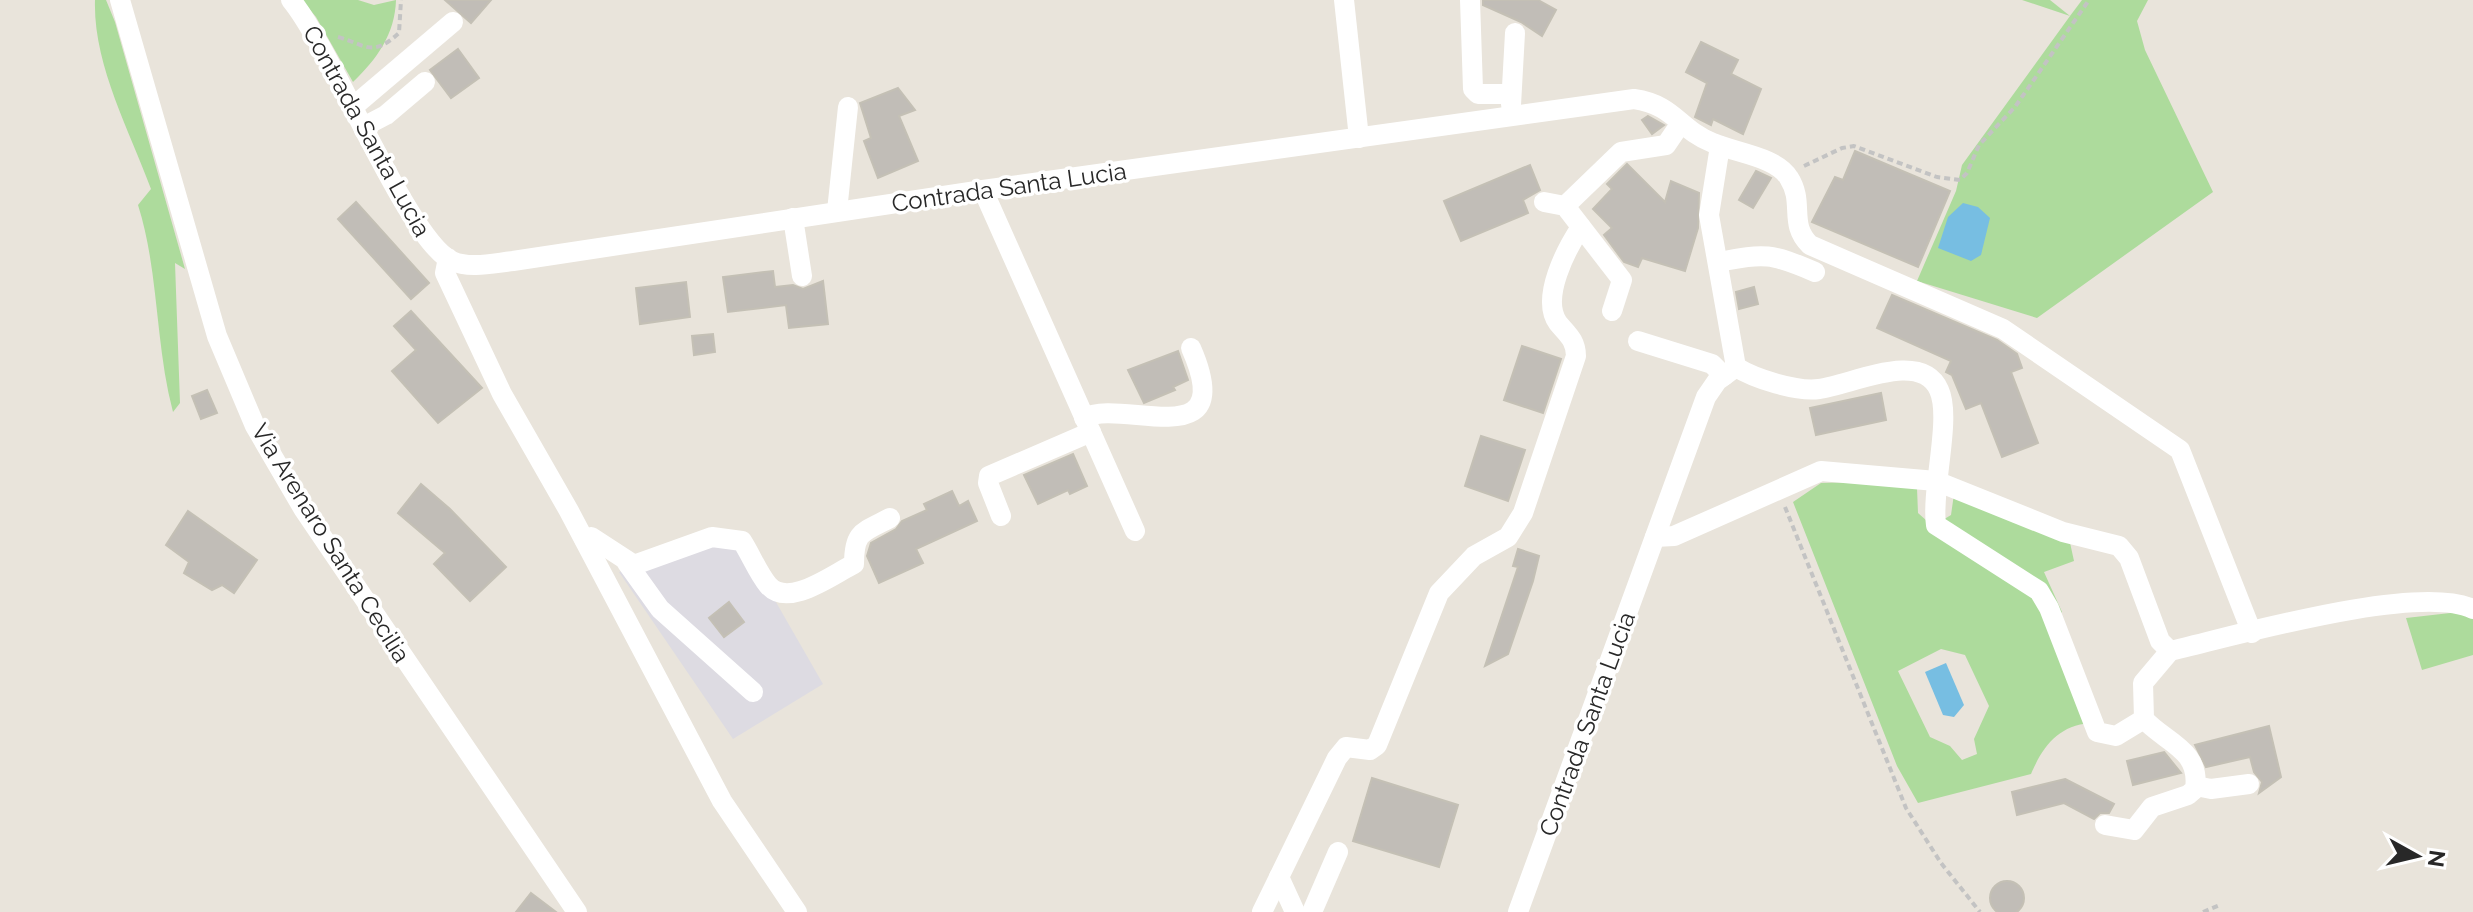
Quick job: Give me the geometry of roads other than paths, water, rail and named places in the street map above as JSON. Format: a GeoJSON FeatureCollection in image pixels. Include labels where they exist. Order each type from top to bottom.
{"type":"FeatureCollection","features":[{"type":"Feature","properties":{"kind":"street","name":"Via Arenaro Santa Cecilia"},"geometry":{"type":"LineString","coordinates":[[120,0],[217,336],[255,426],[329,548],[577,912]]}},
{"type":"Feature","properties":{"kind":"street","name":"Contrada Santa Lucia"},"geometry":{"type":"LineString","coordinates":[[291,0],[354,106],[422,233],[448,258],[480,264],[1634,99],[1652,101],[1671,110],[1681,123],[1720,146],[1773,161],[1788,175],[1796,191],[1797,229],[1810,245],[2003,329],[2180,450],[2252,633]]}},
{"type":"Feature","properties":{"kind":"street"},"geometry":{"type":"LineString","coordinates":[[1344,0],[1359,138]]}},
{"type":"Feature","properties":{"kind":"street"},"geometry":{"type":"LineString","coordinates":[[1470,0],[1473,89],[1478,94],[1509,94]]}},
{"type":"Feature","properties":{"kind":"street"},"geometry":{"type":"LineString","coordinates":[[354,106],[453,22]]}},
{"type":"Feature","properties":{"kind":"street"},"geometry":{"type":"LineString","coordinates":[[1512,117],[1509,94],[1515,33]]}},
{"type":"Feature","properties":{"kind":"street"},"geometry":{"type":"LineString","coordinates":[[365,126],[386,115],[425,82]]}},
{"type":"Feature","properties":{"kind":"street"},"geometry":{"type":"LineString","coordinates":[[837,211],[848,107]]}},
{"type":"Feature","properties":{"kind":"street"},"geometry":{"type":"LineString","coordinates":[[1565,206],[1621,152],[1666,145],[1681,123]]}},
{"type":"Feature","properties":{"kind":"street"},"geometry":{"type":"LineString","coordinates":[[1720,146],[1709,215],[1719,262],[1730,372]]}},
{"type":"Feature","properties":{"kind":"street"},"geometry":{"type":"LineString","coordinates":[[983,190],[1135,531]]}},
{"type":"Feature","properties":{"kind":"street"},"geometry":{"type":"LineString","coordinates":[[1544,202],[1565,206],[1622,280],[1612,311]]}},
{"type":"Feature","properties":{"kind":"street"},"geometry":{"type":"LineString","coordinates":[[793,218],[802,276]]}},
{"type":"Feature","properties":{"kind":"street"},"geometry":{"type":"LineString","coordinates":[[1262,912],[1337,758],[1346,747],[1370,750],[1377,745],[1439,593],[1474,556],[1508,537],[1523,513],[1576,356],[1576,347],[1557,321],[1553,309],[1559,267],[1581,227]]}},
{"type":"Feature","properties":{"kind":"street"},"geometry":{"type":"LineString","coordinates":[[1719,262],[1761,254],[1777,255],[1815,272]]}},
{"type":"Feature","properties":{"kind":"street"},"geometry":{"type":"LineString","coordinates":[[448,258],[445,273],[502,394],[584,539],[722,801],[797,912]]}},
{"type":"Feature","properties":{"kind":"street"},"geometry":{"type":"LineString","coordinates":[[1638,341],[1730,372],[1818,389],[1904,369],[1920,371],[1939,389],[1943,410],[1936,481],[1936,525],[2010,569],[2039,591],[2049,608],[2097,732],[2116,736],[2144,719]]}},
{"type":"Feature","properties":{"kind":"street"},"geometry":{"type":"LineString","coordinates":[[1001,516],[988,483],[989,476],[1087,425],[1097,411],[1166,420],[1200,402],[1202,373],[1191,348]]}},
{"type":"Feature","properties":{"kind":"street","name":"Contrada Santa Lucia"},"geometry":{"type":"LineString","coordinates":[[1518,912],[1706,397],[1730,372]]}},
{"type":"Feature","properties":{"kind":"street"},"geometry":{"type":"LineString","coordinates":[[1655,537],[1674,536],[1821,471],[1936,481],[2063,532],[2119,546],[2129,558],[2160,641],[2170,651]]}},
{"type":"Feature","properties":{"kind":"street"},"geometry":{"type":"LineString","coordinates":[[627,563],[634,565],[712,537],[725,536],[742,541],[769,587],[782,594],[799,592],[854,564],[854,542],[859,534],[890,518]]}},
{"type":"Feature","properties":{"kind":"street"},"geometry":{"type":"LineString","coordinates":[[584,539],[591,537],[627,563],[660,609],[753,692]]}},
{"type":"Feature","properties":{"kind":"street"},"geometry":{"type":"LineString","coordinates":[[2144,719],[2143,683],[2170,651],[2387,603],[2433,602],[2473,609]]}},
{"type":"Feature","properties":{"kind":"street"},"geometry":{"type":"LineString","coordinates":[[2144,719],[2184,749],[2196,786]]}},
{"type":"Feature","properties":{"kind":"street"},"geometry":{"type":"LineString","coordinates":[[2196,786],[2211,789],[2249,784]]}},
{"type":"Feature","properties":{"kind":"street"},"geometry":{"type":"LineString","coordinates":[[2105,825],[2134,830],[2152,807],[2188,795],[2196,786]]}},
{"type":"Feature","properties":{"kind":"street"},"geometry":{"type":"LineString","coordinates":[[1312,912],[1338,852]]}},
{"type":"Feature","properties":{"kind":"street"},"geometry":{"type":"LineString","coordinates":[[1279,877],[1295,912]]}},
{"type":"Feature","properties":{"kind":"water"},"geometry":{"type":"Polygon","coordinates":[[[1963,203],[1978,207],[1990,218],[1981,255],[1971,261],[1938,248],[1948,217],[1963,203]]]}},
{"type":"Feature","properties":{"kind":"water"},"geometry":{"type":"Polygon","coordinates":[[[1946,663],[1964,705],[1954,717],[1943,715],[1925,672],[1946,663]]]}}]}
